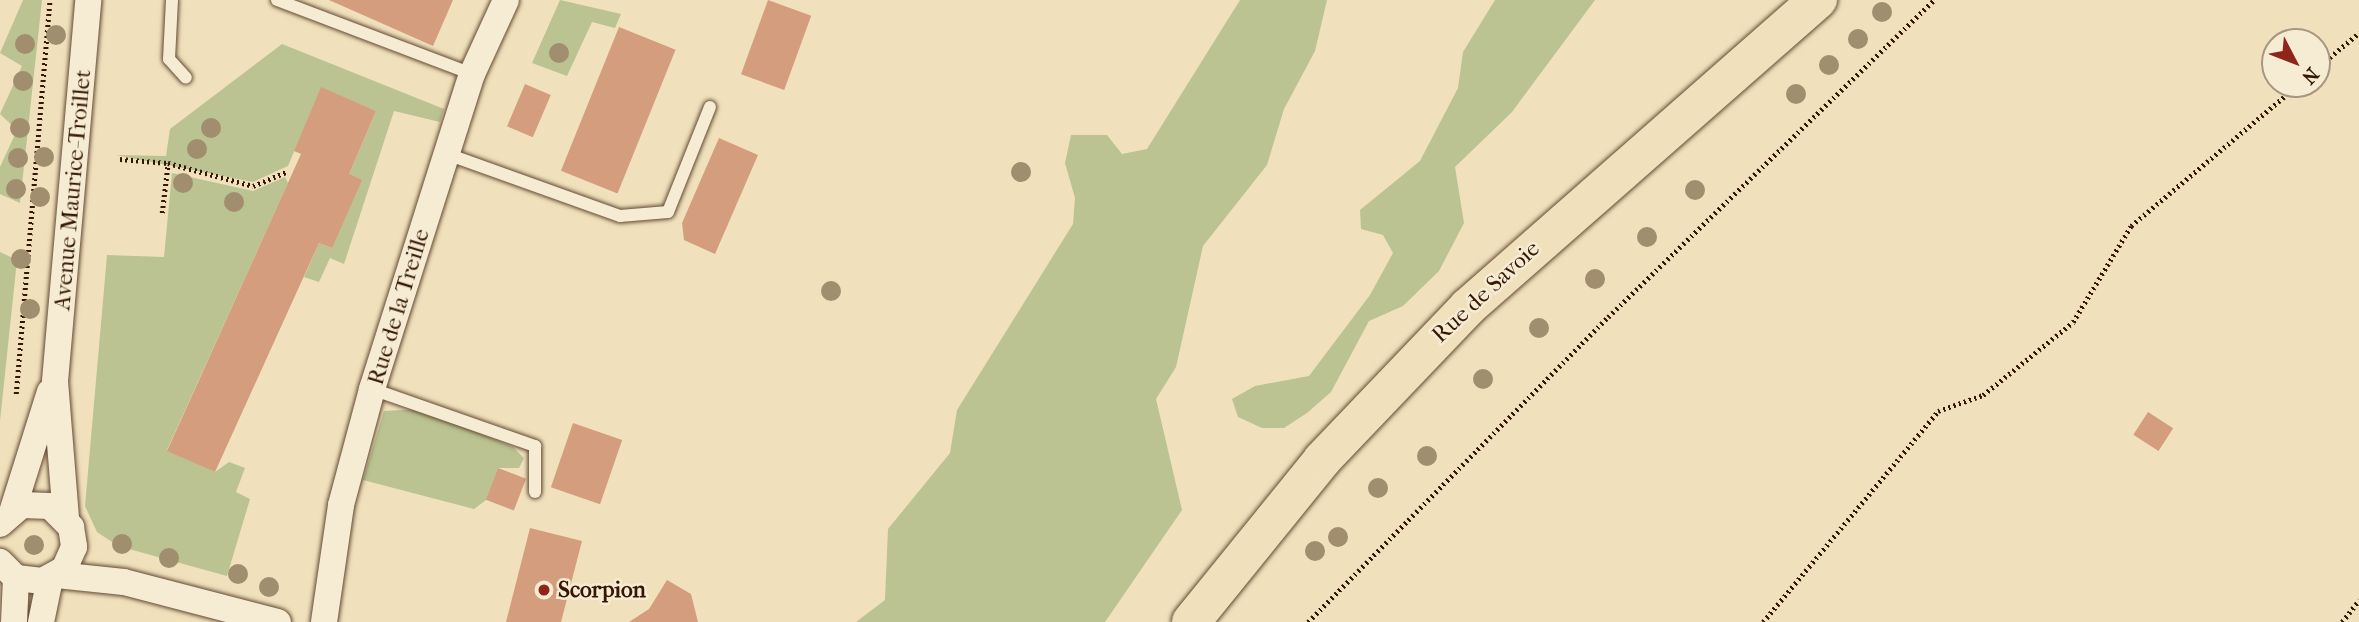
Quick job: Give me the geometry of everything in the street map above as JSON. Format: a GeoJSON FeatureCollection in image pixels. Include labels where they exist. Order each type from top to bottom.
{"type":"FeatureCollection","features":[{"type":"Feature","properties":{"kind":"main road","name":"Rue de Savoie"},"geometry":{"type":"LineString","coordinates":[[1191,622],[1322,460],[1448,327],[1818,0]]}},
{"type":"Feature","properties":{"kind":"street","name":"Avenue Maurice-Troillet"},"geometry":{"type":"LineString","coordinates":[[70,527],[55,381],[88,0]]}},
{"type":"Feature","properties":{"kind":"street","name":"Rue de la Treille"},"geometry":{"type":"LineString","coordinates":[[324,622],[341,505],[372,389],[472,74],[506,0]]}},
{"type":"Feature","properties":{"kind":"street","name":"Avenue Maurice-Troillet"},"geometry":{"type":"LineString","coordinates":[[5,516],[55,381]]}},
{"type":"Feature","properties":{"kind":"street"},"geometry":{"type":"LineString","coordinates":[[5,516],[40,503],[70,527],[124,582]]}},
{"type":"Feature","properties":{"kind":"street"},"geometry":{"type":"LineString","coordinates":[[41,622],[54,577],[69,563],[70,527]]}},
{"type":"Feature","properties":{"kind":"street"},"geometry":{"type":"LineString","coordinates":[[14,622],[8,570],[54,577],[124,582],[243,617],[278,622]]}},
{"type":"Feature","properties":{"kind":"lane"},"geometry":{"type":"LineString","coordinates":[[172,0],[169,59],[186,78]]}},
{"type":"Feature","properties":{"kind":"lane"},"geometry":{"type":"LineString","coordinates":[[277,0],[472,74]]}},
{"type":"Feature","properties":{"kind":"lane"},"geometry":{"type":"LineString","coordinates":[[447,154],[620,216],[668,212],[710,107]]}},
{"type":"Feature","properties":{"kind":"lane"},"geometry":{"type":"LineString","coordinates":[[372,389],[535,446],[535,492]]}},
{"type":"Feature","properties":{"kind":"path"},"geometry":{"type":"LineString","coordinates":[[15,405],[50,0]]}},
{"type":"Feature","properties":{"kind":"path"},"geometry":{"type":"LineString","coordinates":[[1308,622],[1608,317],[1934,0]]}},
{"type":"Feature","properties":{"kind":"path"},"geometry":{"type":"LineString","coordinates":[[2331,56],[2359,33]]}},
{"type":"Feature","properties":{"kind":"path"},"geometry":{"type":"LineString","coordinates":[[1763,622],[1938,411],[1983,395],[2073,322],[2131,226],[2282,98]]}},
{"type":"Feature","properties":{"kind":"path"},"geometry":{"type":"LineString","coordinates":[[120,159],[168,163],[253,186],[288,171]]}},
{"type":"Feature","properties":{"kind":"path"},"geometry":{"type":"LineString","coordinates":[[162,213],[168,163]]}},
{"type":"Feature","properties":{"kind":"path"},"geometry":{"type":"LineString","coordinates":[[2342,622],[2359,600]]}},
{"type":"Feature","properties":{"kind":"green space"},"geometry":{"type":"Polygon","coordinates":[[[23,0],[42,0],[20,203],[0,194],[0,167],[17,130],[0,114],[22,66],[0,53],[23,0]]]}},
{"type":"Feature","properties":{"kind":"green space"},"geometry":{"type":"Polygon","coordinates":[[[560,0],[621,14],[615,28],[592,22],[567,76],[532,63],[560,0]]]}},
{"type":"Feature","properties":{"kind":"green space"},"geometry":{"type":"Polygon","coordinates":[[[1240,0],[1327,0],[1315,51],[1284,109],[1267,165],[1203,246],[1176,367],[1156,399],[1182,510],[1105,622],[856,622],[885,600],[888,529],[950,453],[957,410],[1073,224],[1075,198],[1065,163],[1071,135],[1107,135],[1122,154],[1147,149],[1240,0]]]}},
{"type":"Feature","properties":{"kind":"green space"},"geometry":{"type":"Polygon","coordinates":[[[1495,0],[1595,0],[1512,112],[1455,167],[1464,223],[1439,271],[1403,306],[1369,321],[1331,392],[1307,413],[1284,428],[1262,428],[1238,417],[1232,399],[1255,386],[1309,376],[1370,295],[1393,253],[1383,235],[1361,229],[1360,210],[1420,161],[1458,88],[1463,52],[1495,0]]]}},
{"type":"Feature","properties":{"kind":"green space"},"geometry":{"type":"Polygon","coordinates":[[[282,44],[444,109],[440,122],[394,111],[344,264],[330,258],[319,282],[304,277],[319,243],[332,248],[349,174],[376,111],[321,88],[288,166],[253,182],[116,155],[166,156],[170,129],[282,44]]]}},
{"type":"Feature","properties":{"kind":"green space"},"geometry":{"type":"Polygon","coordinates":[[[172,173],[253,191],[285,177],[288,183],[167,450],[215,472],[229,462],[245,468],[236,492],[250,499],[227,576],[118,546],[97,532],[85,506],[107,255],[164,257],[172,173]]]}},
{"type":"Feature","properties":{"kind":"green space"},"geometry":{"type":"Polygon","coordinates":[[[0,252],[17,260],[0,421],[0,252]]]}},
{"type":"Feature","properties":{"kind":"green space"},"geometry":{"type":"Polygon","coordinates":[[[419,409],[513,447],[524,458],[519,468],[498,468],[486,500],[474,509],[363,480],[384,411],[419,409]]]}},
{"type":"Feature","properties":{"kind":"building"},"geometry":{"type":"Polygon","coordinates":[[[329,0],[453,0],[433,46],[329,0]]]}},
{"type":"Feature","properties":{"kind":"building"},"geometry":{"type":"Polygon","coordinates":[[[768,0],[811,16],[784,90],[741,74],[768,0]]]}},
{"type":"Feature","properties":{"kind":"building"},"geometry":{"type":"Polygon","coordinates":[[[619,27],[676,50],[617,194],[561,171],[619,27]]]}},
{"type":"Feature","properties":{"kind":"building"},"geometry":{"type":"Polygon","coordinates":[[[525,84],[551,95],[533,137],[507,126],[525,84]]]}},
{"type":"Feature","properties":{"kind":"building"},"geometry":{"type":"Polygon","coordinates":[[[321,87],[376,111],[349,174],[362,180],[332,248],[319,243],[215,472],[167,451],[301,154],[294,151],[321,87]]]}},
{"type":"Feature","properties":{"kind":"building"},"geometry":{"type":"Polygon","coordinates":[[[719,138],[758,155],[715,254],[684,240],[682,223],[719,138]]]}},
{"type":"Feature","properties":{"kind":"building"},"geometry":{"type":"Polygon","coordinates":[[[2148,412],[2173,428],[2158,451],[2133,435],[2148,412]]]}},
{"type":"Feature","properties":{"kind":"building"},"geometry":{"type":"Polygon","coordinates":[[[573,423],[622,440],[600,504],[551,487],[573,423]]]}},
{"type":"Feature","properties":{"kind":"building"},"geometry":{"type":"Polygon","coordinates":[[[498,468],[526,479],[514,510],[486,500],[498,468]]]}},
{"type":"Feature","properties":{"kind":"building"},"geometry":{"type":"Polygon","coordinates":[[[530,528],[582,541],[561,622],[506,622],[530,528]]]}},
{"type":"Feature","properties":{"kind":"building"},"geometry":{"type":"Polygon","coordinates":[[[667,580],[691,594],[698,622],[629,622],[649,609],[667,580]]]}},
{"type":"Feature","properties":{"kind":"place","name":"Scorpion"},"geometry":{"type":"Point","coordinates":[544,590]}}]}
